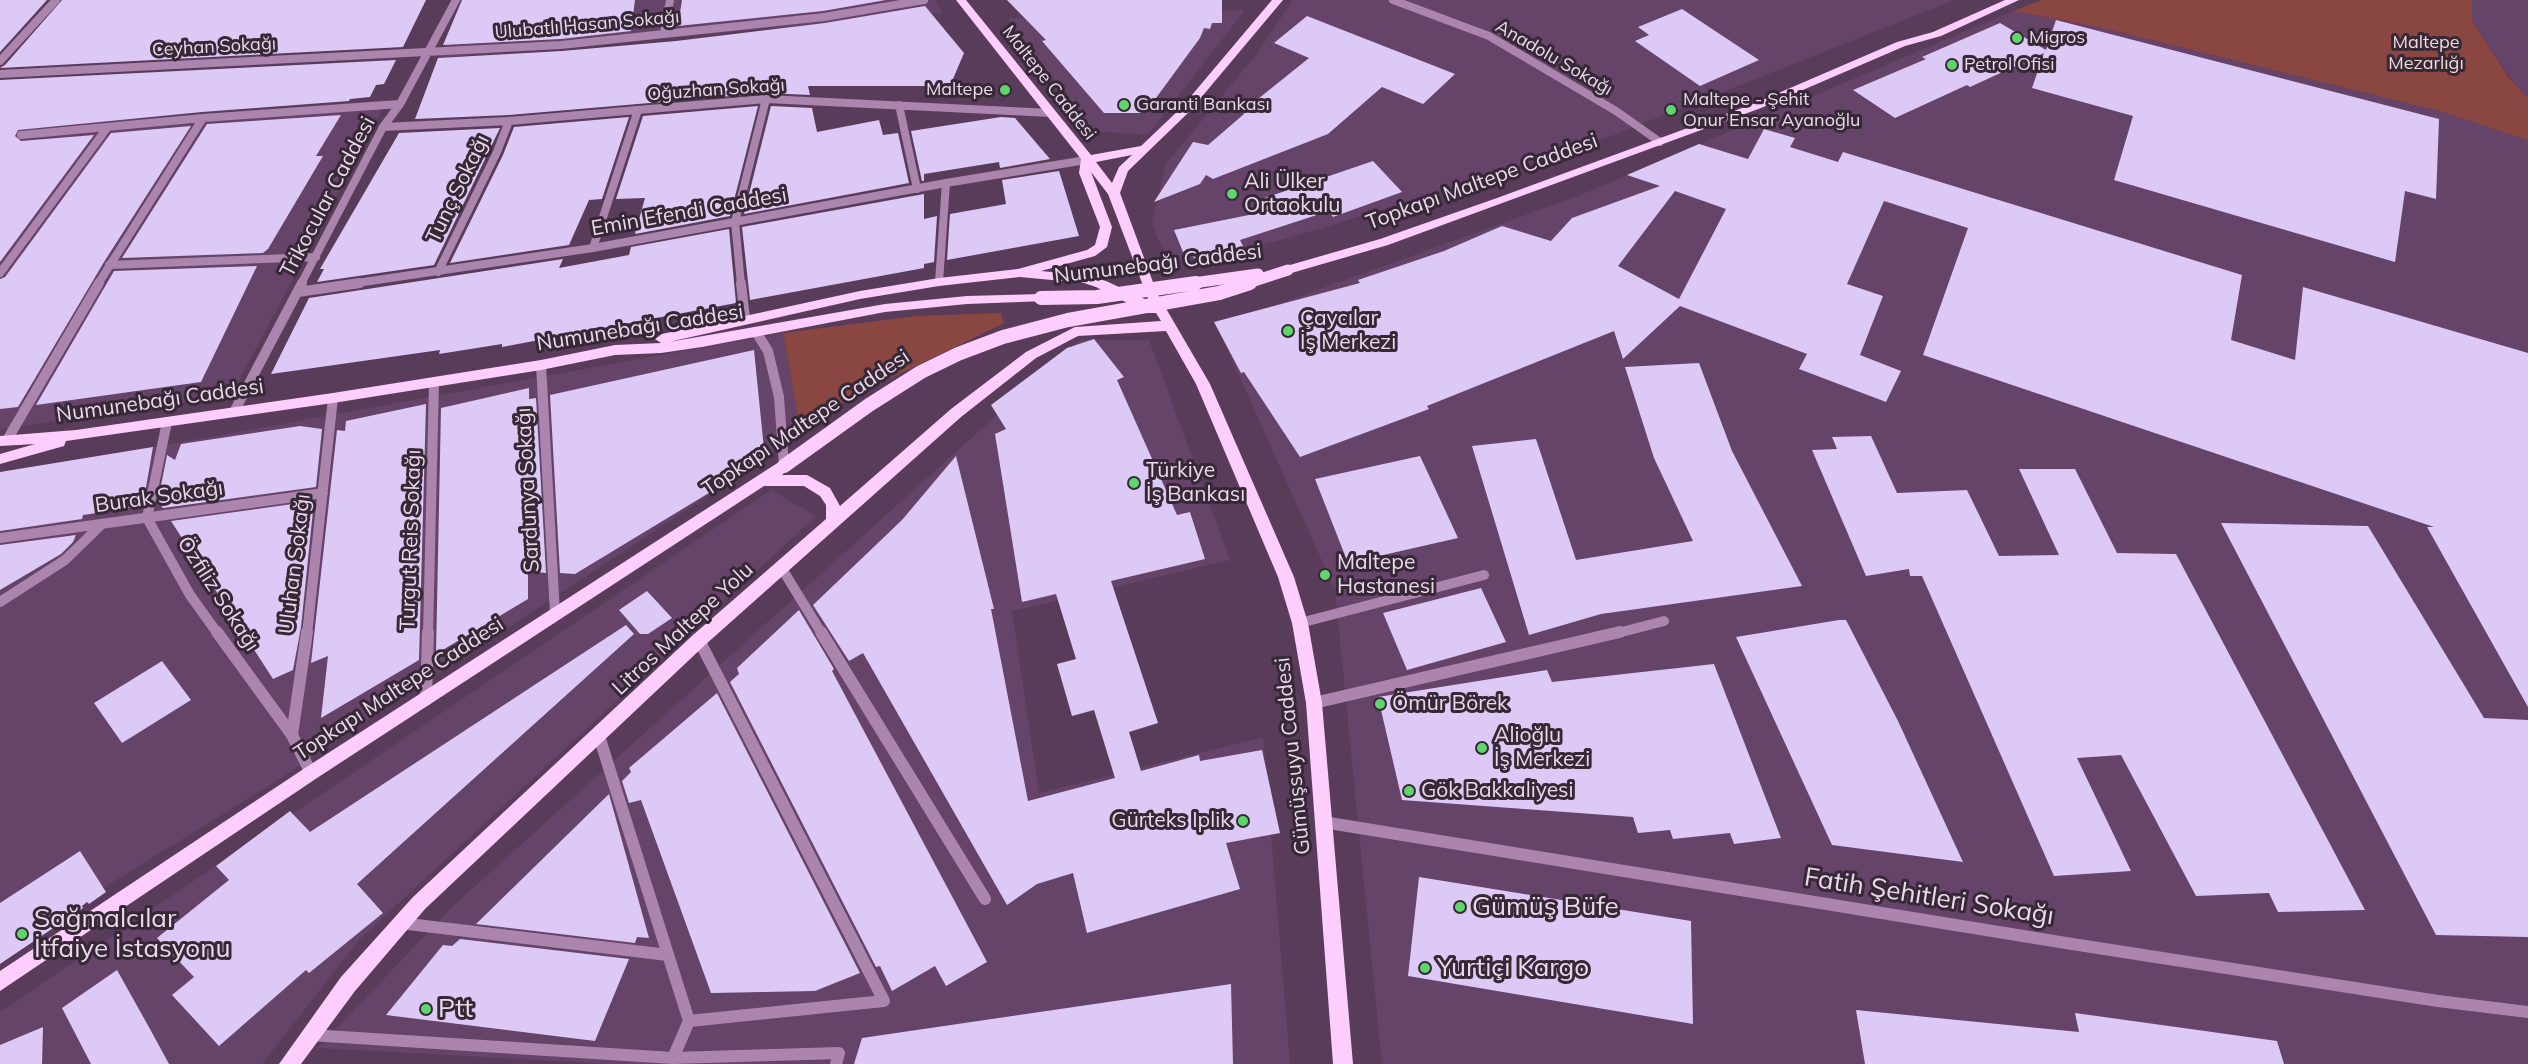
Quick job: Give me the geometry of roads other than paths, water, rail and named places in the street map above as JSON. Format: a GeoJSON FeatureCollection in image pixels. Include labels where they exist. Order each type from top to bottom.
{"type":"FeatureCollection","features":[{"type":"Feature","properties":{"kind":"main road","name":"Maltepe Caddesi"},"geometry":{"type":"LineString","coordinates":[[961,0],[1114,193]]}},
{"type":"Feature","properties":{"kind":"main road"},"geometry":{"type":"LineString","coordinates":[[1114,193],[1123,170],[1144,149],[1153,144],[1185,110],[1278,0]]}},
{"type":"Feature","properties":{"kind":"main road","name":"Topkapı Maltepe Caddesi"},"geometry":{"type":"LineString","coordinates":[[1901,44],[1926,28],[1987,0]]}},
{"type":"Feature","properties":{"kind":"main road","name":"Topkapı Maltepe Caddesi"},"geometry":{"type":"LineString","coordinates":[[0,982],[311,773],[784,466],[869,405],[921,372],[991,341],[1068,320],[1219,293],[1384,242],[1757,106],[1901,44],[1937,34],[2014,0]]}},
{"type":"Feature","properties":{"kind":"main road"},"geometry":{"type":"LineString","coordinates":[[615,350],[745,319],[939,282],[1018,273],[1075,258],[1101,247],[1106,227],[1085,173],[1086,160],[1144,149]]}},
{"type":"Feature","properties":{"kind":"main road","name":"Gümüşsuyu Caddesi"},"geometry":{"type":"LineString","coordinates":[[1114,193],[1151,293],[1203,384],[1286,577],[1300,623],[1314,703],[1343,1064]]}},
{"type":"Feature","properties":{"kind":"main road","name":"Numunebağı Caddesi"},"geometry":{"type":"LineString","coordinates":[[4,440],[76,435],[333,398],[541,365],[615,350],[661,348],[885,308],[967,300],[1097,297],[1288,270]]}},
{"type":"Feature","properties":{"kind":"main road"},"geometry":{"type":"LineString","coordinates":[[1018,273],[1084,279],[1101,284],[1144,304],[1170,326]]}},
{"type":"Feature","properties":{"kind":"main road","name":"Litros Maltepe Yolu"},"geometry":{"type":"LineString","coordinates":[[289,1064],[348,984],[419,903],[699,640],[833,519],[956,413],[1031,355],[1075,332],[1140,326],[1170,326]]}},
{"type":"Feature","properties":{"kind":"main road"},"geometry":{"type":"LineString","coordinates":[[0,459],[49,446],[76,435]]}},
{"type":"Feature","properties":{"kind":"main road"},"geometry":{"type":"LineString","coordinates":[[761,481],[807,482],[825,492],[833,504],[833,519]]}},
{"type":"Feature","properties":{"kind":"street"},"geometry":{"type":"LineString","coordinates":[[0,61],[56,0]]}},
{"type":"Feature","properties":{"kind":"street","name":"Trikocular Caddesi"},"geometry":{"type":"LineString","coordinates":[[234,412],[383,127],[400,104],[456,0]]}},
{"type":"Feature","properties":{"kind":"street"},"geometry":{"type":"LineString","coordinates":[[664,33],[670,0]]}},
{"type":"Feature","properties":{"kind":"street","name":"Ulubatlı Hasan Sokağı"},"geometry":{"type":"LineString","coordinates":[[430,51],[561,45],[824,17],[924,0]]}},
{"type":"Feature","properties":{"kind":"street","name":"Anadolu Sokağı"},"geometry":{"type":"LineString","coordinates":[[1393,0],[1489,36],[1616,111],[1660,142]]}},
{"type":"Feature","properties":{"kind":"street","name":"Ceyhan Sokağı"},"geometry":{"type":"LineString","coordinates":[[0,74],[430,51]]}},
{"type":"Feature","properties":{"kind":"street"},"geometry":{"type":"LineString","coordinates":[[745,319],[735,222],[766,99]]}},
{"type":"Feature","properties":{"kind":"street","name":"Oğuzhan Sokağı"},"geometry":{"type":"LineString","coordinates":[[383,127],[509,121],[766,99],[1051,113]]}},
{"type":"Feature","properties":{"kind":"street"},"geometry":{"type":"LineString","coordinates":[[21,135],[203,118],[400,104]]}},
{"type":"Feature","properties":{"kind":"street"},"geometry":{"type":"LineString","coordinates":[[899,105],[917,189]]}},
{"type":"Feature","properties":{"kind":"street"},"geometry":{"type":"LineString","coordinates":[[593,248],[638,110]]}},
{"type":"Feature","properties":{"kind":"street"},"geometry":{"type":"LineString","coordinates":[[4,440],[109,265],[203,118]]}},
{"type":"Feature","properties":{"kind":"street","name":"Tunç Sokağı"},"geometry":{"type":"LineString","coordinates":[[438,272],[497,152],[509,121]]}},
{"type":"Feature","properties":{"kind":"street"},"geometry":{"type":"LineString","coordinates":[[0,273],[107,128]]}},
{"type":"Feature","properties":{"kind":"street","name":"Emin Efendi Caddesi"},"geometry":{"type":"LineString","coordinates":[[298,292],[593,248],[946,183],[1086,160]]}},
{"type":"Feature","properties":{"kind":"street"},"geometry":{"type":"LineString","coordinates":[[939,282],[946,183]]}},
{"type":"Feature","properties":{"kind":"street"},"geometry":{"type":"LineString","coordinates":[[109,265],[315,257]]}},
{"type":"Feature","properties":{"kind":"street"},"geometry":{"type":"LineString","coordinates":[[756,332],[768,351],[779,397],[784,466]]}},
{"type":"Feature","properties":{"kind":"street","name":"Sardunya Sokağı"},"geometry":{"type":"LineString","coordinates":[[541,365],[555,613]]}},
{"type":"Feature","properties":{"kind":"street","name":"Turgut Reis Sokağı"},"geometry":{"type":"LineString","coordinates":[[426,699],[434,382]]}},
{"type":"Feature","properties":{"kind":"street","name":"Uluhan Sokağı"},"geometry":{"type":"LineString","coordinates":[[292,735],[310,607],[333,398]]}},
{"type":"Feature","properties":{"kind":"street"},"geometry":{"type":"LineString","coordinates":[[147,518],[167,422]]}},
{"type":"Feature","properties":{"kind":"street","name":"Burak Sokağı"},"geometry":{"type":"LineString","coordinates":[[0,538],[323,493]]}},
{"type":"Feature","properties":{"kind":"street","name":"Özfiliz Sokağı"},"geometry":{"type":"LineString","coordinates":[[147,518],[190,595],[292,735],[311,773]]}},
{"type":"Feature","properties":{"kind":"street"},"geometry":{"type":"LineString","coordinates":[[0,602],[65,561],[101,525]]}},
{"type":"Feature","properties":{"kind":"street"},"geometry":{"type":"LineString","coordinates":[[781,567],[985,899]]}},
{"type":"Feature","properties":{"kind":"street"},"geometry":{"type":"LineString","coordinates":[[1300,623],[1484,574]]}},
{"type":"Feature","properties":{"kind":"street"},"geometry":{"type":"LineString","coordinates":[[1314,703],[1556,650],[1664,621]]}},
{"type":"Feature","properties":{"kind":"street"},"geometry":{"type":"LineString","coordinates":[[689,1021],[884,1001],[699,640]]}},
{"type":"Feature","properties":{"kind":"street"},"geometry":{"type":"LineString","coordinates":[[598,736],[689,1021],[673,1058]]}},
{"type":"Feature","properties":{"kind":"street","name":"Fatih Şehitleri Sokağı"},"geometry":{"type":"LineString","coordinates":[[1323,822],[2066,943],[2438,1001],[2528,1012]]}},
{"type":"Feature","properties":{"kind":"street"},"geometry":{"type":"LineString","coordinates":[[400,923],[668,955]]}},
{"type":"Feature","properties":{"kind":"street"},"geometry":{"type":"LineString","coordinates":[[310,1035],[673,1058],[839,1053],[836,1064]]}},
{"type":"Feature","properties":{"kind":"place","name":"Migros"},"geometry":{"type":"Point","coordinates":[2017,38]}},
{"type":"Feature","properties":{"kind":"place","name":"Petrol Ofisi"},"geometry":{"type":"Point","coordinates":[1952,65]}},
{"type":"Feature","properties":{"kind":"place","name":"Maltepe"},"geometry":{"type":"Point","coordinates":[1005,90]}},
{"type":"Feature","properties":{"kind":"place","name":"Garanti Bankası"},"geometry":{"type":"Point","coordinates":[1124,105]}},
{"type":"Feature","properties":{"kind":"place","name":"Maltepe - Şehit Onur Ensar Ayanoğlu"},"geometry":{"type":"Point","coordinates":[1671,110]}},
{"type":"Feature","properties":{"kind":"place","name":"Ali Ülker Ortaokulu"},"geometry":{"type":"Point","coordinates":[1232,194]}},
{"type":"Feature","properties":{"kind":"place","name":"Çaycılar İş Merkezi"},"geometry":{"type":"Point","coordinates":[1288,331]}},
{"type":"Feature","properties":{"kind":"place","name":"Türkiye İş Bankası"},"geometry":{"type":"Point","coordinates":[1134,483]}},
{"type":"Feature","properties":{"kind":"place","name":"Maltepe Hastanesi"},"geometry":{"type":"Point","coordinates":[1325,575]}},
{"type":"Feature","properties":{"kind":"place","name":"Ömür Börek"},"geometry":{"type":"Point","coordinates":[1380,704]}},
{"type":"Feature","properties":{"kind":"place","name":"Alioğlu İş Merkezi"},"geometry":{"type":"Point","coordinates":[1482,748]}},
{"type":"Feature","properties":{"kind":"place","name":"Gök Bakkaliyesi"},"geometry":{"type":"Point","coordinates":[1409,791]}},
{"type":"Feature","properties":{"kind":"place","name":"Gürteks Iplik"},"geometry":{"type":"Point","coordinates":[1243,821]}},
{"type":"Feature","properties":{"kind":"place","name":"Gümüş Büfe"},"geometry":{"type":"Point","coordinates":[1460,907]}},
{"type":"Feature","properties":{"kind":"place","name":"Sağmalcılar İtfaiye İstasyonu"},"geometry":{"type":"Point","coordinates":[22,934]}},
{"type":"Feature","properties":{"kind":"place","name":"Yurtiçi Kargo"},"geometry":{"type":"Point","coordinates":[1425,968]}},
{"type":"Feature","properties":{"kind":"place","name":"Ptt"},"geometry":{"type":"Point","coordinates":[426,1009]}},
{"type":"Feature","properties":{"kind":"park label","name":"Maltepe Mezarlığı"},"geometry":{"type":"Point","coordinates":[2426,53]}}]}
